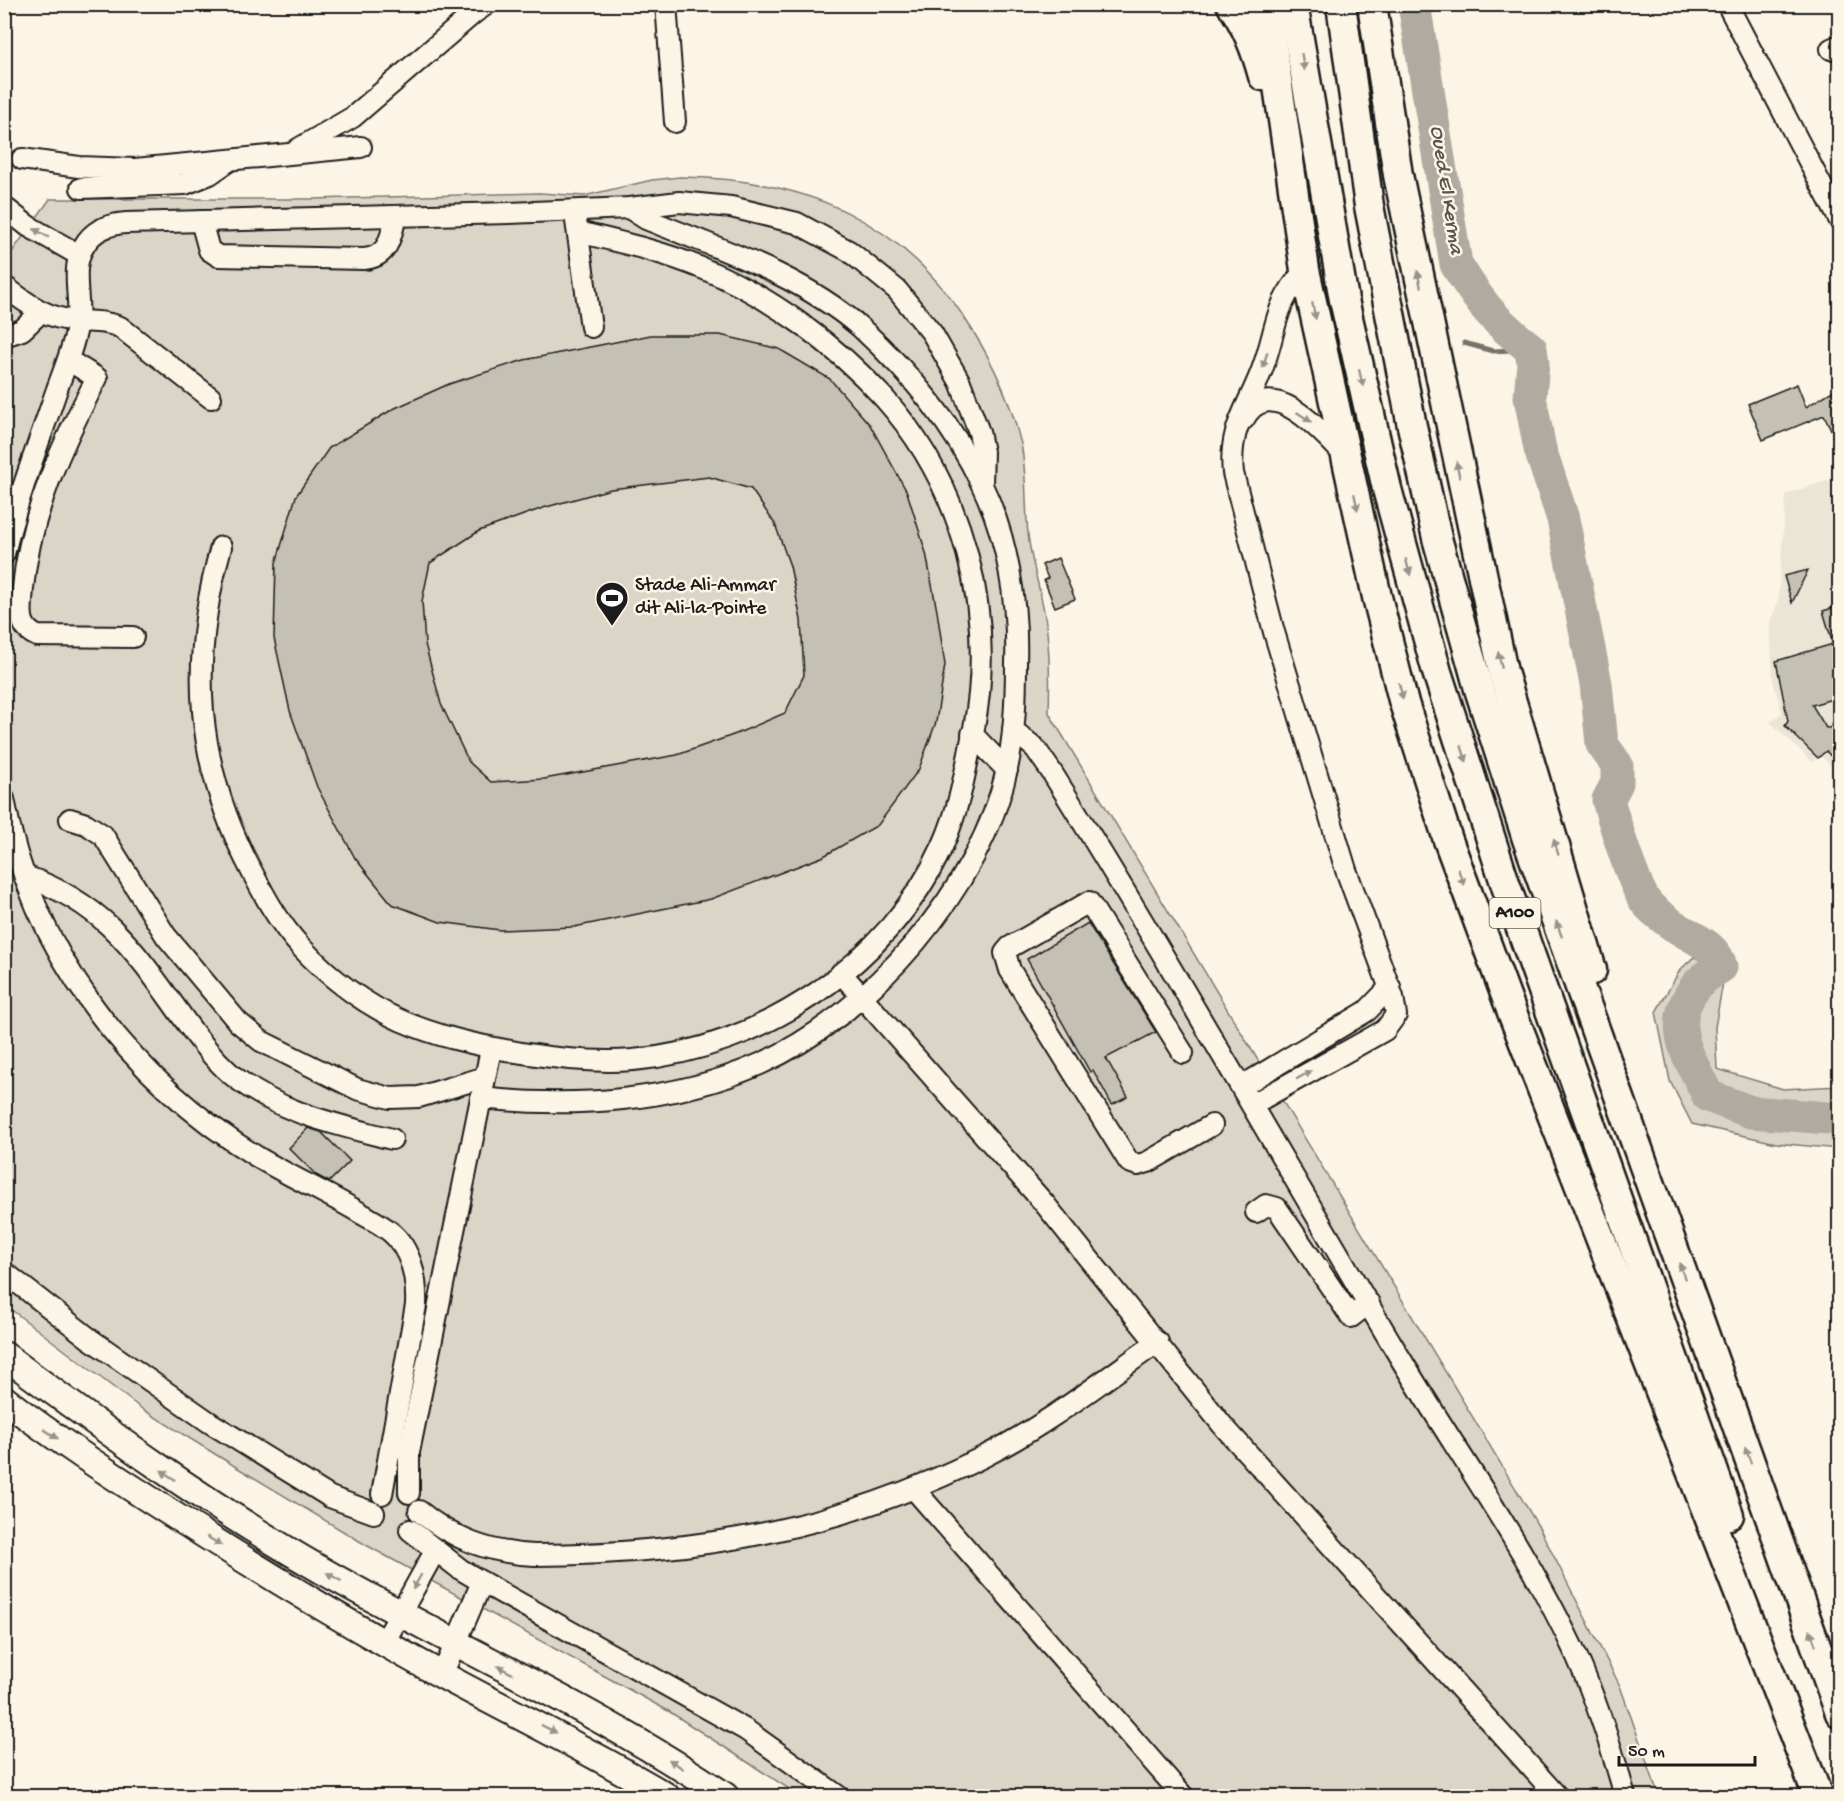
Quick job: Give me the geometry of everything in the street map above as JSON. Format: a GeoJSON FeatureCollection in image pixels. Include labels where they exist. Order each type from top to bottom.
{"type":"FeatureCollection","features":[{"type":"Feature","properties":{"kind":"highway"},"geometry":{"type":"LineString","coordinates":[[1231,4],[1241,18],[1258,56],[1270,104],[1293,239],[1305,270]]}},
{"type":"Feature","properties":{"kind":"highway"},"geometry":{"type":"LineString","coordinates":[[1266,4],[1305,270],[1377,597],[1403,700],[1448,840],[1510,1007],[1818,1797]]}},
{"type":"Feature","properties":{"kind":"highway","name":"A100"},"geometry":{"type":"LineString","coordinates":[[1293,4],[1344,300],[1387,489],[1437,672],[1507,889],[1828,1797]]}},
{"type":"Feature","properties":{"kind":"highway","name":"A100"},"geometry":{"type":"LineString","coordinates":[[1341,4],[1369,206],[1412,426],[1437,538],[1479,689],[1527,839],[1839,1713]]}},
{"type":"Feature","properties":{"kind":"highway"},"geometry":{"type":"LineString","coordinates":[[1372,4],[1398,175],[1503,672],[1587,950],[1638,1147]]}},
{"type":"Feature","properties":{"kind":"main road"},"geometry":{"type":"LineString","coordinates":[[4,1355],[102,1428],[211,1503],[322,1571],[399,1614],[616,1728],[725,1797]]}},
{"type":"Feature","properties":{"kind":"main road"},"geometry":{"type":"LineString","coordinates":[[4,1399],[36,1424],[197,1530],[288,1586],[442,1675],[556,1733],[666,1797]]}},
{"type":"Feature","properties":{"kind":"street"},"geometry":{"type":"LineString","coordinates":[[291,153],[353,117],[487,4]]}},
{"type":"Feature","properties":{"kind":"street"},"geometry":{"type":"LineString","coordinates":[[666,4],[675,122]]}},
{"type":"Feature","properties":{"kind":"street"},"geometry":{"type":"LineString","coordinates":[[1727,4],[1839,221]]}},
{"type":"Feature","properties":{"kind":"street"},"geometry":{"type":"LineString","coordinates":[[22,159],[79,167],[135,169],[361,147]]}},
{"type":"Feature","properties":{"kind":"street"},"geometry":{"type":"LineString","coordinates":[[81,188],[186,184],[210,174],[232,159]]}},
{"type":"Feature","properties":{"kind":"street"},"geometry":{"type":"LineString","coordinates":[[4,554],[13,519],[68,360],[78,321],[77,265],[83,246],[97,231],[116,224],[629,208],[679,202],[731,207],[797,223],[849,251],[897,290],[932,333],[960,382],[979,432],[983,452],[982,483]]}},
{"type":"Feature","properties":{"kind":"street"},"geometry":{"type":"LineString","coordinates":[[4,207],[28,226],[80,255]]}},
{"type":"Feature","properties":{"kind":"street"},"geometry":{"type":"LineString","coordinates":[[481,1098],[573,1102],[661,1093],[705,1084],[742,1072],[786,1051],[834,1022],[865,997],[918,939],[962,874],[991,817],[1007,770],[1013,730],[1017,643],[1015,609],[997,524],[982,483],[934,408],[912,380],[860,328],[829,303],[789,279],[646,219],[629,208]]}},
{"type":"Feature","properties":{"kind":"street"},"geometry":{"type":"LineString","coordinates":[[574,210],[591,327]]}},
{"type":"Feature","properties":{"kind":"street"},"geometry":{"type":"LineString","coordinates":[[201,221],[209,250],[218,256],[364,259],[373,258],[387,248],[396,216]]}},
{"type":"Feature","properties":{"kind":"street"},"geometry":{"type":"LineString","coordinates":[[221,547],[211,582],[201,653],[204,725],[218,795],[230,829],[273,912],[313,959],[361,998],[415,1027],[440,1037],[491,1049],[577,1061],[607,1061],[666,1055],[696,1049],[747,1030],[796,1005],[841,974],[883,935],[907,906],[932,868],[956,811],[980,682],[980,621],[969,560],[945,492],[920,446],[882,396],[849,364],[798,323],[766,302],[702,268],[578,231]]}},
{"type":"Feature","properties":{"kind":"street"},"geometry":{"type":"LineString","coordinates":[[1253,1104],[1392,1024],[1396,1006],[1346,870],[1277,643],[1233,473],[1232,446],[1237,422],[1264,364],[1277,312],[1294,283],[1305,270]]}},
{"type":"Feature","properties":{"kind":"street"},"geometry":{"type":"LineString","coordinates":[[4,286],[40,312],[78,321],[104,321],[120,327],[211,398]]}},
{"type":"Feature","properties":{"kind":"street"},"geometry":{"type":"LineString","coordinates":[[4,336],[22,330],[40,312]]}},
{"type":"Feature","properties":{"kind":"street"},"geometry":{"type":"LineString","coordinates":[[68,360],[97,378],[57,459],[33,525],[21,619],[26,630],[37,636],[133,637]]}},
{"type":"Feature","properties":{"kind":"street"},"geometry":{"type":"LineString","coordinates":[[1232,446],[1245,416],[1260,404],[1274,402],[1289,407],[1314,423],[1346,457]]}},
{"type":"Feature","properties":{"kind":"street"},"geometry":{"type":"LineString","coordinates":[[1013,730],[1035,748],[1051,771],[1253,1104],[1369,1303],[1502,1520],[1575,1654],[1599,1713],[1625,1797]]}},
{"type":"Feature","properties":{"kind":"street"},"geometry":{"type":"LineString","coordinates":[[972,734],[1007,770]]}},
{"type":"Feature","properties":{"kind":"street"},"geometry":{"type":"LineString","coordinates":[[4,799],[25,876],[51,938],[85,996],[126,1048],[188,1107],[249,1152],[387,1230],[408,1256],[416,1279],[416,1305],[382,1494]]}},
{"type":"Feature","properties":{"kind":"street"},"geometry":{"type":"LineString","coordinates":[[70,819],[86,824],[103,834],[166,936],[238,1022],[261,1041],[357,1089],[390,1098],[419,1097],[485,1077]]}},
{"type":"Feature","properties":{"kind":"street"},"geometry":{"type":"LineString","coordinates":[[25,876],[78,900],[120,933],[201,1042],[247,1086],[299,1114],[392,1139]]}},
{"type":"Feature","properties":{"kind":"street"},"geometry":{"type":"LineString","coordinates":[[1183,1053],[1089,902],[1017,943],[1005,953],[1010,970],[1129,1162],[1138,1165],[1148,1162],[1212,1125]]}},
{"type":"Feature","properties":{"kind":"street"},"geometry":{"type":"LineString","coordinates":[[841,974],[865,997],[1044,1203],[1224,1427],[1557,1797]]}},
{"type":"Feature","properties":{"kind":"street"},"geometry":{"type":"LineString","coordinates":[[1242,1086],[1367,1011],[1390,987]]}},
{"type":"Feature","properties":{"kind":"street"},"geometry":{"type":"LineString","coordinates":[[409,1493],[409,1452],[491,1049]]}},
{"type":"Feature","properties":{"kind":"street"},"geometry":{"type":"LineString","coordinates":[[1256,1212],[1266,1205],[1277,1208],[1351,1317],[1369,1303]]}},
{"type":"Feature","properties":{"kind":"street"},"geometry":{"type":"LineString","coordinates":[[4,1272],[90,1339],[209,1422],[330,1497],[374,1513]]}},
{"type":"Feature","properties":{"kind":"street"},"geometry":{"type":"LineString","coordinates":[[419,1511],[461,1540],[496,1551],[535,1555],[623,1553],[757,1536],[849,1513],[914,1489],[985,1456],[1028,1431],[1158,1342]]}},
{"type":"Feature","properties":{"kind":"street"},"geometry":{"type":"LineString","coordinates":[[914,1489],[1183,1797]]}},
{"type":"Feature","properties":{"kind":"street"},"geometry":{"type":"LineString","coordinates":[[410,1530],[435,1551],[483,1582],[746,1730],[838,1797]]}},
{"type":"Feature","properties":{"kind":"street"},"geometry":{"type":"LineString","coordinates":[[385,1641],[435,1551]]}},
{"type":"Feature","properties":{"kind":"street"},"geometry":{"type":"LineString","coordinates":[[442,1675],[483,1582]]}},
{"type":"Feature","properties":{"kind":"shaded area"},"geometry":{"type":"Polygon","coordinates":[[[680,177],[726,179],[769,186],[809,197],[847,212],[882,233],[915,259],[944,291],[971,328],[1007,398],[1021,444],[1029,545],[1047,634],[1049,713],[1540,1529],[1620,1686],[1659,1796],[800,1796],[670,1712],[366,1545],[142,1409],[5,1305],[4,263],[50,199],[311,199],[540,193],[584,196],[652,180],[680,177]]]}},
{"type":"Feature","properties":{"kind":"shaded area"},"geometry":{"type":"Polygon","coordinates":[[[1839,477],[1839,775],[1820,755],[1812,762],[1770,722],[1782,713],[1773,681],[1770,622],[1778,602],[1786,494],[1839,477]]]}},
{"type":"Feature","properties":{"kind":"shaded area"},"geometry":{"type":"Polygon","coordinates":[[[1694,957],[1725,971],[1715,1027],[1717,1069],[1783,1089],[1839,1086],[1839,1149],[1776,1143],[1692,1124],[1670,1081],[1656,1012],[1680,970],[1694,957]]]}},
{"type":"Feature","properties":{"kind":"building"},"geometry":{"type":"Polygon","coordinates":[[[651,335],[720,335],[779,349],[830,379],[870,425],[907,492],[926,553],[945,665],[936,722],[919,769],[878,825],[822,857],[711,899],[574,927],[500,930],[440,922],[392,904],[355,858],[317,787],[290,711],[274,638],[276,563],[296,496],[329,448],[393,409],[449,384],[524,360],[651,335]],[[709,477],[611,489],[543,508],[479,531],[430,563],[422,601],[425,644],[441,704],[469,762],[491,782],[544,779],[677,755],[736,734],[785,713],[804,675],[801,620],[790,566],[775,524],[751,489],[709,477]]]}},
{"type":"Feature","properties":{"kind":"building"},"geometry":{"type":"Polygon","coordinates":[[[1797,384],[1806,407],[1839,387],[1839,446],[1824,415],[1763,440],[1748,404],[1797,384]]]}},
{"type":"Feature","properties":{"kind":"building"},"geometry":{"type":"Polygon","coordinates":[[[1058,558],[1075,599],[1055,607],[1044,580],[1048,578],[1042,565],[1058,558]]]}},
{"type":"Feature","properties":{"kind":"building"},"geometry":{"type":"Polygon","coordinates":[[[1808,570],[1792,603],[1784,576],[1808,570]]]}},
{"type":"Feature","properties":{"kind":"building"},"geometry":{"type":"Polygon","coordinates":[[[1839,606],[1839,697],[1812,705],[1826,728],[1839,727],[1839,765],[1826,751],[1818,758],[1785,726],[1788,721],[1776,661],[1833,644],[1823,611],[1839,606]]]}},
{"type":"Feature","properties":{"kind":"building"},"geometry":{"type":"Polygon","coordinates":[[[1088,923],[1156,1032],[1106,1058],[1128,1097],[1112,1105],[1093,1070],[1090,1072],[1027,959],[1088,923]]]}},
{"type":"Feature","properties":{"kind":"building"},"geometry":{"type":"Polygon","coordinates":[[[308,1128],[321,1132],[350,1161],[329,1182],[316,1175],[289,1148],[308,1128]]]}},
{"type":"Feature","properties":{"kind":"waterway","name":"Oued El Kerma"},"geometry":{"type":"LineString","coordinates":[[1414,4],[1456,264],[1489,311],[1531,349],[1533,363],[1530,397],[1540,449],[1563,519],[1596,684],[1602,744],[1617,765],[1617,783],[1608,800],[1620,838],[1634,879],[1647,904],[1673,925],[1706,945],[1718,958],[1721,967],[1696,986],[1686,1004],[1681,1024],[1686,1050],[1708,1096],[1751,1112],[1840,1119]]}},
{"type":"Feature","properties":{"kind":"waterway"},"geometry":{"type":"LineString","coordinates":[[1464,343],[1493,351],[1531,349]]}},
{"type":"Feature","properties":{"kind":"place","name":"Stade Ali-Ammar dit Ali-la-Pointe"},"geometry":{"type":"Point","coordinates":[612,627]}}]}
